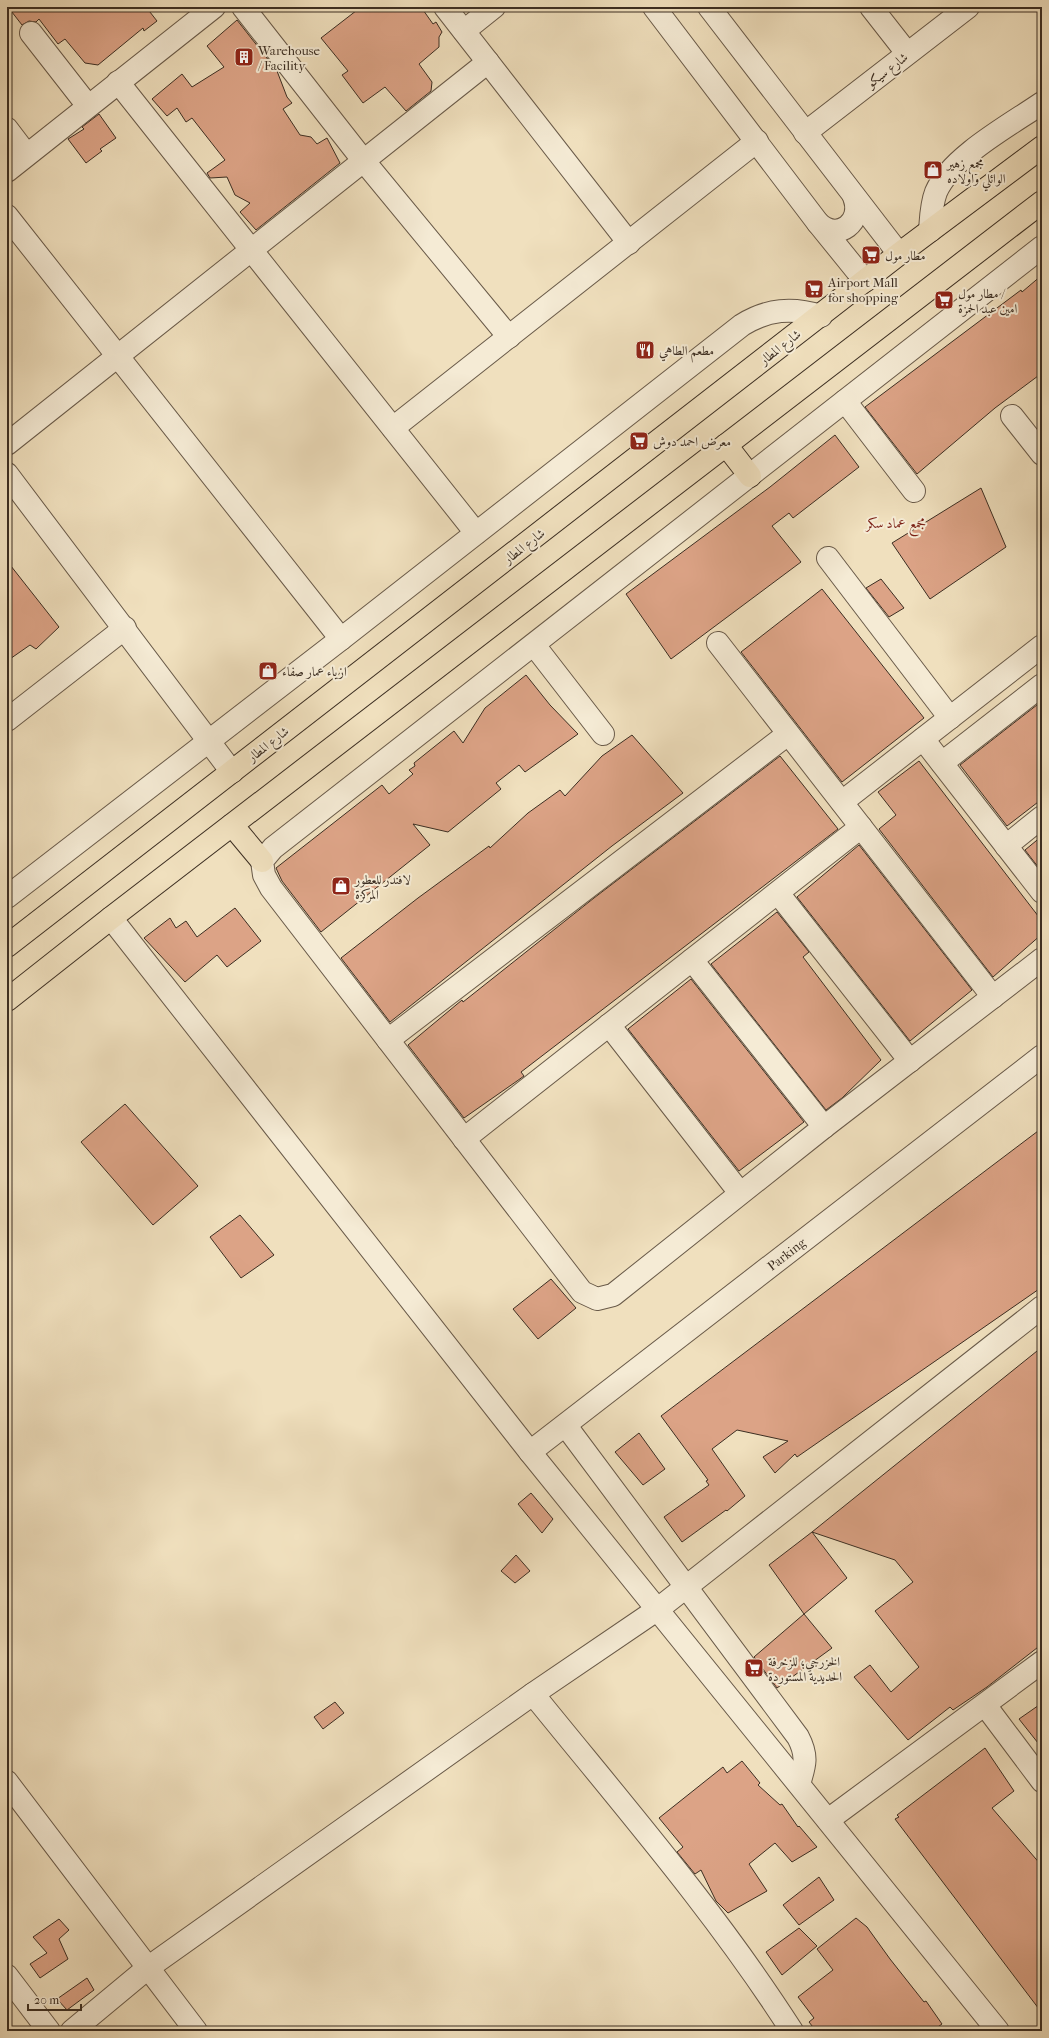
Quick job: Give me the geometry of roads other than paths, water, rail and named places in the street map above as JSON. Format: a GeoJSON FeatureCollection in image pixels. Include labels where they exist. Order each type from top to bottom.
{"type":"FeatureCollection","features":[{"type":"Feature","properties":{"kind":"main road","name":"شارع المطار"},"geometry":{"type":"LineString","coordinates":[[7,946],[899,254],[1042,147]]}},
{"type":"Feature","properties":{"kind":"main road"},"geometry":{"type":"LineString","coordinates":[[7,1000],[111,918],[1042,202]]}},
{"type":"Feature","properties":{"kind":"main road"},"geometry":{"type":"LineString","coordinates":[[726,445],[750,476]]}},
{"type":"Feature","properties":{"kind":"main road"},"geometry":{"type":"LineString","coordinates":[[232,825],[262,861]]}},
{"type":"Feature","properties":{"kind":"street"},"geometry":{"type":"LineString","coordinates":[[7,171],[26,154],[214,7]]}},
{"type":"Feature","properties":{"kind":"street"},"geometry":{"type":"LineString","coordinates":[[244,7],[363,160],[508,337]]}},
{"type":"Feature","properties":{"kind":"street"},"geometry":{"type":"LineString","coordinates":[[446,7],[629,243]]}},
{"type":"Feature","properties":{"kind":"street"},"geometry":{"type":"LineString","coordinates":[[464,31],[494,7]]}},
{"type":"Feature","properties":{"kind":"street"},"geometry":{"type":"LineString","coordinates":[[654,7],[818,223],[865,281]]}},
{"type":"Feature","properties":{"kind":"street"},"geometry":{"type":"LineString","coordinates":[[709,7],[899,254]]}},
{"type":"Feature","properties":{"kind":"street"},"geometry":{"type":"LineString","coordinates":[[871,7],[907,54]]}},
{"type":"Feature","properties":{"kind":"street","name":"شارع سيكو"},"geometry":{"type":"LineString","coordinates":[[805,133],[968,7]]}},
{"type":"Feature","properties":{"kind":"street"},"geometry":{"type":"LineString","coordinates":[[31,33],[88,106]]}},
{"type":"Feature","properties":{"kind":"street"},"geometry":{"type":"LineString","coordinates":[[7,444],[488,62]]}},
{"type":"Feature","properties":{"kind":"street"},"geometry":{"type":"LineString","coordinates":[[118,82],[476,533]]}},
{"type":"Feature","properties":{"kind":"street"},"geometry":{"type":"LineString","coordinates":[[930,231],[931,212],[936,193],[946,175],[959,161],[1042,102]]}},
{"type":"Feature","properties":{"kind":"street"},"geometry":{"type":"LineString","coordinates":[[7,129],[26,154]]}},
{"type":"Feature","properties":{"kind":"street"},"geometry":{"type":"LineString","coordinates":[[393,428],[757,141]]}},
{"type":"Feature","properties":{"kind":"street"},"geometry":{"type":"LineString","coordinates":[[818,223],[829,230],[837,231],[850,224],[857,211],[854,197]]}},
{"type":"Feature","properties":{"kind":"street"},"geometry":{"type":"LineString","coordinates":[[7,216],[341,639]]}},
{"type":"Feature","properties":{"kind":"street"},"geometry":{"type":"LineString","coordinates":[[1042,247],[273,848],[262,861],[266,882],[582,1292],[597,1299],[613,1295],[824,1127],[1042,959]]}},
{"type":"Feature","properties":{"kind":"street"},"geometry":{"type":"LineString","coordinates":[[7,897],[754,318],[767,313],[794,310],[821,316]]}},
{"type":"Feature","properties":{"kind":"street"},"geometry":{"type":"LineString","coordinates":[[845,401],[914,491]]}},
{"type":"Feature","properties":{"kind":"street"},"geometry":{"type":"LineString","coordinates":[[1012,416],[1042,454]]}},
{"type":"Feature","properties":{"kind":"street"},"geometry":{"type":"LineString","coordinates":[[7,474],[232,772]]}},
{"type":"Feature","properties":{"kind":"street"},"geometry":{"type":"LineString","coordinates":[[828,558],[950,718]]}},
{"type":"Feature","properties":{"kind":"street"},"geometry":{"type":"LineString","coordinates":[[7,720],[124,628]]}},
{"type":"Feature","properties":{"kind":"street"},"geometry":{"type":"LineString","coordinates":[[718,643],[993,997]]}},
{"type":"Feature","properties":{"kind":"street"},"geometry":{"type":"LineString","coordinates":[[534,645],[602,734]]}},
{"type":"Feature","properties":{"kind":"street"},"geometry":{"type":"LineString","coordinates":[[842,802],[1042,646]]}},
{"type":"Feature","properties":{"kind":"street"},"geometry":{"type":"LineString","coordinates":[[942,763],[1042,685]]}},
{"type":"Feature","properties":{"kind":"street"},"geometry":{"type":"LineString","coordinates":[[388,1040],[788,734]]}},
{"type":"Feature","properties":{"kind":"street"},"geometry":{"type":"LineString","coordinates":[[923,739],[1042,892]]}},
{"type":"Feature","properties":{"kind":"street"},"geometry":{"type":"LineString","coordinates":[[1006,846],[1042,817]]}},
{"type":"Feature","properties":{"kind":"street"},"geometry":{"type":"LineString","coordinates":[[464,1139],[861,827]]}},
{"type":"Feature","properties":{"kind":"street"},"geometry":{"type":"LineString","coordinates":[[778,893],[910,1061]]}},
{"type":"Feature","properties":{"kind":"street"},"geometry":{"type":"LineString","coordinates":[[111,918],[530,1452],[998,2031]]}},
{"type":"Feature","properties":{"kind":"street"},"geometry":{"type":"LineString","coordinates":[[692,960],[824,1127]]}},
{"type":"Feature","properties":{"kind":"street"},"geometry":{"type":"LineString","coordinates":[[610,1024],[740,1193]]}},
{"type":"Feature","properties":{"kind":"street","name":"Parking"},"geometry":{"type":"LineString","coordinates":[[530,1452],[566,1426],[1042,1056]]}},
{"type":"Feature","properties":{"kind":"street"},"geometry":{"type":"LineString","coordinates":[[72,2031],[149,1967],[533,1694],[658,1609],[686,1585],[1042,1307]]}},
{"type":"Feature","properties":{"kind":"street"},"geometry":{"type":"LineString","coordinates":[[566,1426],[798,1737],[804,1748],[806,1764],[799,1784]]}},
{"type":"Feature","properties":{"kind":"street"},"geometry":{"type":"LineString","coordinates":[[828,1820],[1042,1662]]}},
{"type":"Feature","properties":{"kind":"street"},"geometry":{"type":"LineString","coordinates":[[533,1694],[707,1910],[762,1984],[792,2031]]}},
{"type":"Feature","properties":{"kind":"street"},"geometry":{"type":"LineString","coordinates":[[984,1705],[1042,1781]]}},
{"type":"Feature","properties":{"kind":"street"},"geometry":{"type":"LineString","coordinates":[[7,1782],[149,1967],[196,2031]]}},
{"type":"Feature","properties":{"kind":"street"},"geometry":{"type":"LineString","coordinates":[[7,1976],[49,2031]]}},
{"type":"Feature","properties":{"kind":"place","name":"Warehouse / Facility"},"geometry":{"type":"Point","coordinates":[244,57]}},
{"type":"Feature","properties":{"kind":"place","name":"مجمع زهير الوائلي واولاده"},"geometry":{"type":"Point","coordinates":[933,170]}},
{"type":"Feature","properties":{"kind":"place","name":"مطار مول"},"geometry":{"type":"Point","coordinates":[871,255]}},
{"type":"Feature","properties":{"kind":"place","name":"Airport Mall for shopping"},"geometry":{"type":"Point","coordinates":[814,289]}},
{"type":"Feature","properties":{"kind":"place","name":"مطار مول / امين عبد الحمزة"},"geometry":{"type":"Point","coordinates":[944,300]}},
{"type":"Feature","properties":{"kind":"place","name":"مطعم الطاهي"},"geometry":{"type":"Point","coordinates":[645,350]}},
{"type":"Feature","properties":{"kind":"place","name":"معرض احمد دوش"},"geometry":{"type":"Point","coordinates":[639,441]}},
{"type":"Feature","properties":{"kind":"place","name":"ازياء عمار صفاء"},"geometry":{"type":"Point","coordinates":[268,671]}},
{"type":"Feature","properties":{"kind":"place","name":"لافندر للعطور المركزة"},"geometry":{"type":"Point","coordinates":[341,886]}},
{"type":"Feature","properties":{"kind":"place","name":"الخزرجي؛ للزخرفة الحديدية المستوردة"},"geometry":{"type":"Point","coordinates":[754,1668]}},
{"type":"Feature","properties":{"kind":"district","name":"مجمع عماد سكر"},"geometry":{"type":"Point","coordinates":[896,523]}}]}
